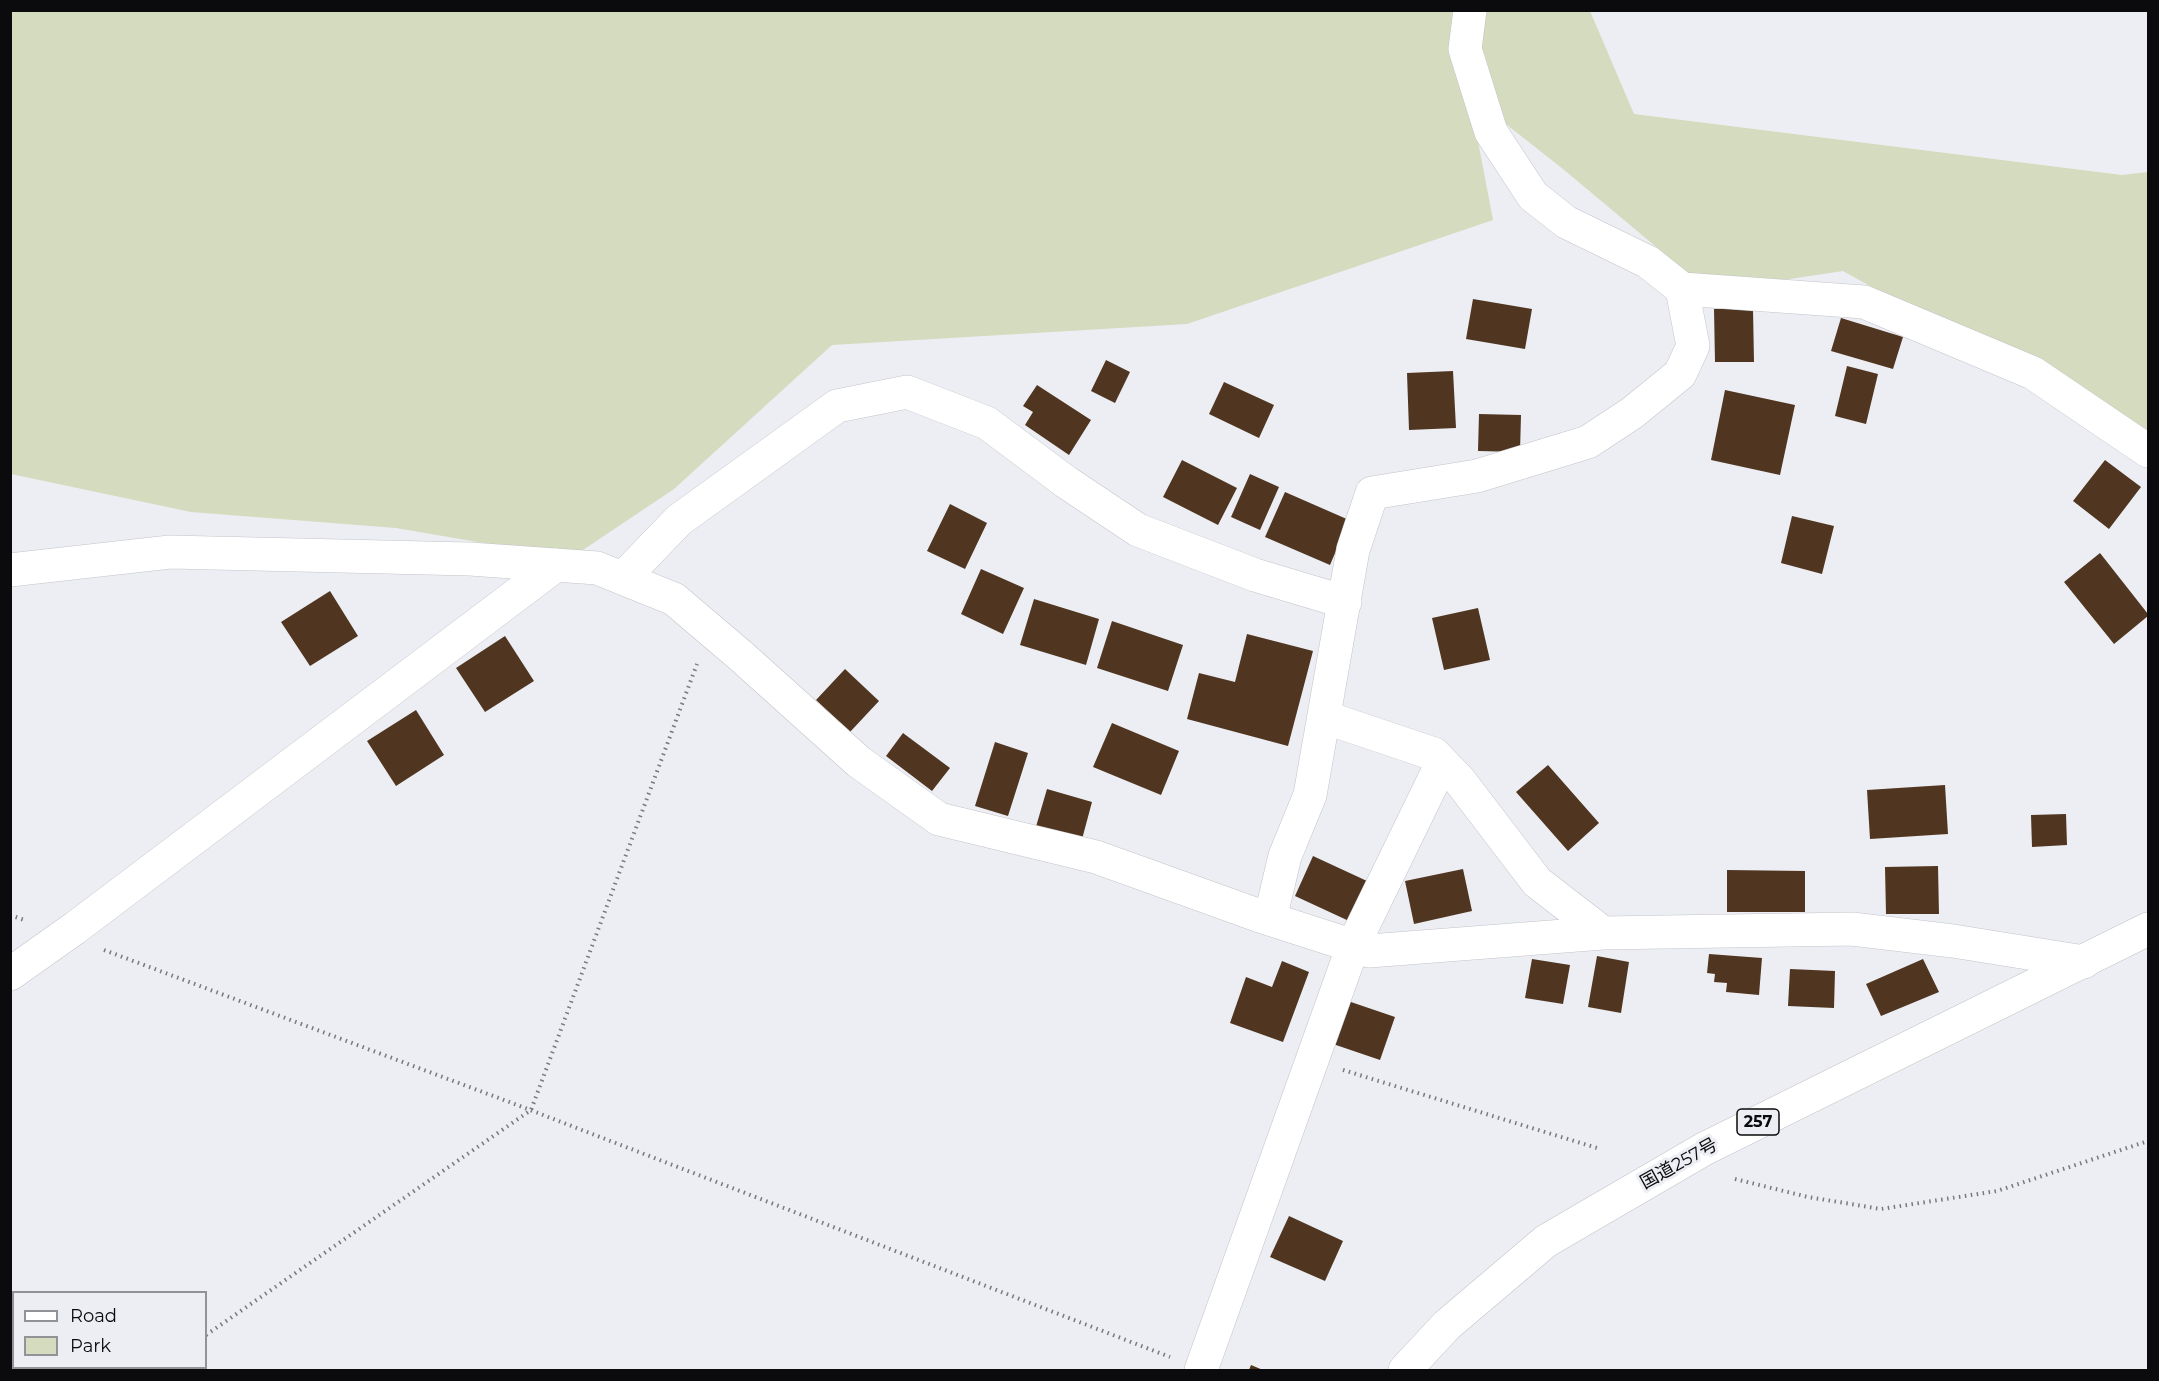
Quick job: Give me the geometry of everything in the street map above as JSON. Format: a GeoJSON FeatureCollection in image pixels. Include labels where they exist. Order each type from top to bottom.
{"type":"FeatureCollection","features":[{"type":"Feature","properties":{"kind":"main road"},"geometry":{"type":"LineString","coordinates":[[1470,10],[1465,49],[1491,132],[1533,196],[1566,222],[1648,262],[1682,289],[1864,302],[2033,373],[2148,451]]}},
{"type":"Feature","properties":{"kind":"main road"},"geometry":{"type":"LineString","coordinates":[[1270,919],[1285,856],[1310,795],[1353,550],[1372,493],[1477,476],[1588,442],[1632,413],[1680,374],[1693,346],[1682,289]]}},
{"type":"Feature","properties":{"kind":"main road"},"geometry":{"type":"LineString","coordinates":[[623,578],[679,520],[837,406],[907,392],[987,423],[1066,482],[1138,530],[1255,574],[1345,602]]}},
{"type":"Feature","properties":{"kind":"main road"},"geometry":{"type":"LineString","coordinates":[[10,570],[170,552],[458,558],[597,568],[674,599],[859,762],[939,819],[1096,857],[1270,919],[1369,951],[1603,933],[1852,929],[1953,941],[2084,962]]}},
{"type":"Feature","properties":{"kind":"main road"},"geometry":{"type":"LineString","coordinates":[[10,974],[556,565]]}},
{"type":"Feature","properties":{"kind":"main road"},"geometry":{"type":"LineString","coordinates":[[1324,717],[1434,754],[1460,780],[1537,882],[1603,933]]}},
{"type":"Feature","properties":{"kind":"main road"},"geometry":{"type":"LineString","coordinates":[[1202,1370],[1353,946],[1442,763]]}},
{"type":"Feature","properties":{"kind":"main road","name":"国道257号"},"geometry":{"type":"LineString","coordinates":[[1405,1371],[1447,1325],[1546,1241],[1704,1149],[2148,929]]}},
{"type":"Feature","properties":{"kind":"path"},"geometry":{"type":"LineString","coordinates":[[207,1334],[531,1110],[710,629]]}},
{"type":"Feature","properties":{"kind":"path"},"geometry":{"type":"LineString","coordinates":[[65,935],[531,1110],[1202,1370]]}},
{"type":"Feature","properties":{"kind":"path"},"geometry":{"type":"LineString","coordinates":[[1311,1060],[1597,1148]]}},
{"type":"Feature","properties":{"kind":"path"},"geometry":{"type":"LineString","coordinates":[[1735,1179],[1808,1197],[1881,1209],[1997,1191],[2148,1141]]}},
{"type":"Feature","properties":{"kind":"green space"},"geometry":{"type":"Polygon","coordinates":[[[11,11],[1453,11],[1493,220],[1187,324],[832,345],[674,489],[571,558],[396,528],[191,512],[11,474],[11,11]]]}},
{"type":"Feature","properties":{"kind":"green space"},"geometry":{"type":"Polygon","coordinates":[[[1476,11],[1590,11],[1634,114],[2122,175],[2148,172],[2148,430],[2067,396],[1843,271],[1709,291],[1563,169],[1483,106],[1476,11]]]}},
{"type":"Feature","properties":{"kind":"building"},"geometry":{"type":"Polygon","coordinates":[[[1473,299],[1532,309],[1525,349],[1466,339],[1473,299]]]}},
{"type":"Feature","properties":{"kind":"building"},"geometry":{"type":"Polygon","coordinates":[[[1714,309],[1753,309],[1754,362],[1715,362],[1714,309]]]}},
{"type":"Feature","properties":{"kind":"building"},"geometry":{"type":"Polygon","coordinates":[[[1841,318],[1903,337],[1893,369],[1831,351],[1841,318]]]}},
{"type":"Feature","properties":{"kind":"building"},"geometry":{"type":"Polygon","coordinates":[[[1106,360],[1130,372],[1115,403],[1091,391],[1106,360]]]}},
{"type":"Feature","properties":{"kind":"building"},"geometry":{"type":"Polygon","coordinates":[[[1847,366],[1878,374],[1866,424],[1835,416],[1847,366]]]}},
{"type":"Feature","properties":{"kind":"building"},"geometry":{"type":"Polygon","coordinates":[[[1453,371],[1456,428],[1409,430],[1407,373],[1453,371]]]}},
{"type":"Feature","properties":{"kind":"building"},"geometry":{"type":"Polygon","coordinates":[[[1224,382],[1274,405],[1259,438],[1209,414],[1224,382]]]}},
{"type":"Feature","properties":{"kind":"building"},"geometry":{"type":"Polygon","coordinates":[[[1037,385],[1091,420],[1069,455],[1025,425],[1033,412],[1023,406],[1037,385]]]}},
{"type":"Feature","properties":{"kind":"building"},"geometry":{"type":"Polygon","coordinates":[[[1725,390],[1795,405],[1780,475],[1711,460],[1725,390]]]}},
{"type":"Feature","properties":{"kind":"building"},"geometry":{"type":"Polygon","coordinates":[[[1479,414],[1521,415],[1520,452],[1478,451],[1479,414]]]}},
{"type":"Feature","properties":{"kind":"building"},"geometry":{"type":"Polygon","coordinates":[[[1182,460],[1237,488],[1218,525],[1163,497],[1182,460]]]}},
{"type":"Feature","properties":{"kind":"building"},"geometry":{"type":"Polygon","coordinates":[[[2105,460],[2141,487],[2109,529],[2073,501],[2105,460]]]}},
{"type":"Feature","properties":{"kind":"building"},"geometry":{"type":"Polygon","coordinates":[[[1250,474],[1279,487],[1260,530],[1231,517],[1250,474]]]}},
{"type":"Feature","properties":{"kind":"building"},"geometry":{"type":"Polygon","coordinates":[[[1285,492],[1349,520],[1330,565],[1265,537],[1285,492]]]}},
{"type":"Feature","properties":{"kind":"building"},"geometry":{"type":"Polygon","coordinates":[[[950,504],[987,523],[965,569],[927,551],[950,504]]]}},
{"type":"Feature","properties":{"kind":"building"},"geometry":{"type":"Polygon","coordinates":[[[1792,516],[1834,526],[1822,574],[1781,563],[1792,516]]]}},
{"type":"Feature","properties":{"kind":"building"},"geometry":{"type":"Polygon","coordinates":[[[2100,553],[2148,614],[2114,644],[2064,582],[2100,553]]]}},
{"type":"Feature","properties":{"kind":"building"},"geometry":{"type":"Polygon","coordinates":[[[981,569],[1024,588],[1003,634],[961,614],[981,569]]]}},
{"type":"Feature","properties":{"kind":"building"},"geometry":{"type":"Polygon","coordinates":[[[330,591],[358,636],[310,666],[281,622],[330,591]]]}},
{"type":"Feature","properties":{"kind":"building"},"geometry":{"type":"Polygon","coordinates":[[[1034,599],[1099,619],[1086,665],[1020,645],[1034,599]]]}},
{"type":"Feature","properties":{"kind":"building"},"geometry":{"type":"Polygon","coordinates":[[[1478,608],[1490,660],[1444,670],[1432,618],[1478,608]]]}},
{"type":"Feature","properties":{"kind":"building"},"geometry":{"type":"Polygon","coordinates":[[[1112,621],[1183,645],[1168,691],[1097,668],[1112,621]]]}},
{"type":"Feature","properties":{"kind":"building"},"geometry":{"type":"Polygon","coordinates":[[[1247,634],[1313,651],[1288,746],[1187,719],[1199,673],[1235,682],[1247,634]]]}},
{"type":"Feature","properties":{"kind":"building"},"geometry":{"type":"Polygon","coordinates":[[[505,636],[534,681],[485,712],[456,668],[505,636]]]}},
{"type":"Feature","properties":{"kind":"building"},"geometry":{"type":"Polygon","coordinates":[[[845,669],[879,701],[850,732],[816,700],[845,669]]]}},
{"type":"Feature","properties":{"kind":"building"},"geometry":{"type":"Polygon","coordinates":[[[416,710],[444,755],[396,786],[367,741],[416,710]]]}},
{"type":"Feature","properties":{"kind":"building"},"geometry":{"type":"Polygon","coordinates":[[[1112,723],[1179,751],[1161,795],[1093,767],[1112,723]]]}},
{"type":"Feature","properties":{"kind":"building"},"geometry":{"type":"Polygon","coordinates":[[[903,733],[950,768],[932,791],[886,756],[903,733]]]}},
{"type":"Feature","properties":{"kind":"building"},"geometry":{"type":"Polygon","coordinates":[[[995,742],[1028,753],[1008,816],[975,806],[995,742]]]}},
{"type":"Feature","properties":{"kind":"building"},"geometry":{"type":"Polygon","coordinates":[[[1548,765],[1599,823],[1568,851],[1516,792],[1548,765]]]}},
{"type":"Feature","properties":{"kind":"building"},"geometry":{"type":"Polygon","coordinates":[[[1945,785],[1948,834],[1870,839],[1867,790],[1945,785]]]}},
{"type":"Feature","properties":{"kind":"building"},"geometry":{"type":"Polygon","coordinates":[[[1047,789],[1092,802],[1081,843],[1035,830],[1047,789]]]}},
{"type":"Feature","properties":{"kind":"building"},"geometry":{"type":"Polygon","coordinates":[[[2066,814],[2067,845],[2032,847],[2031,815],[2066,814]]]}},
{"type":"Feature","properties":{"kind":"building"},"geometry":{"type":"Polygon","coordinates":[[[1313,856],[1367,881],[1349,921],[1295,896],[1313,856]]]}},
{"type":"Feature","properties":{"kind":"building"},"geometry":{"type":"Polygon","coordinates":[[[1938,866],[1939,914],[1886,914],[1885,867],[1938,866]]]}},
{"type":"Feature","properties":{"kind":"building"},"geometry":{"type":"Polygon","coordinates":[[[1463,869],[1472,911],[1414,924],[1405,881],[1463,869]]]}},
{"type":"Feature","properties":{"kind":"building"},"geometry":{"type":"Polygon","coordinates":[[[1727,870],[1805,871],[1805,912],[1727,912],[1727,870]]]}},
{"type":"Feature","properties":{"kind":"building"},"geometry":{"type":"Polygon","coordinates":[[[1709,954],[1762,958],[1759,995],[1726,992],[1727,983],[1714,982],[1715,974],[1707,973],[1709,954]]]}},
{"type":"Feature","properties":{"kind":"building"},"geometry":{"type":"Polygon","coordinates":[[[1597,956],[1629,962],[1621,1013],[1588,1007],[1597,956]]]}},
{"type":"Feature","properties":{"kind":"building"},"geometry":{"type":"Polygon","coordinates":[[[1532,959],[1570,965],[1563,1004],[1525,998],[1532,959]]]}},
{"type":"Feature","properties":{"kind":"building"},"geometry":{"type":"Polygon","coordinates":[[[1923,959],[1939,992],[1881,1016],[1866,984],[1923,959]]]}},
{"type":"Feature","properties":{"kind":"building"},"geometry":{"type":"Polygon","coordinates":[[[1282,961],[1309,972],[1283,1042],[1230,1023],[1246,977],[1272,987],[1282,961]]]}},
{"type":"Feature","properties":{"kind":"building"},"geometry":{"type":"Polygon","coordinates":[[[1790,969],[1835,971],[1834,1008],[1788,1006],[1790,969]]]}},
{"type":"Feature","properties":{"kind":"building"},"geometry":{"type":"Polygon","coordinates":[[[1348,1001],[1395,1017],[1380,1060],[1333,1044],[1348,1001]]]}},
{"type":"Feature","properties":{"kind":"building"},"geometry":{"type":"Polygon","coordinates":[[[1289,1216],[1343,1241],[1325,1281],[1270,1257],[1289,1216]]]}},
{"type":"Feature","properties":{"kind":"building"},"geometry":{"type":"Polygon","coordinates":[[[1251,1365],[1263,1370],[1249,1370],[1251,1365]]]}}]}
